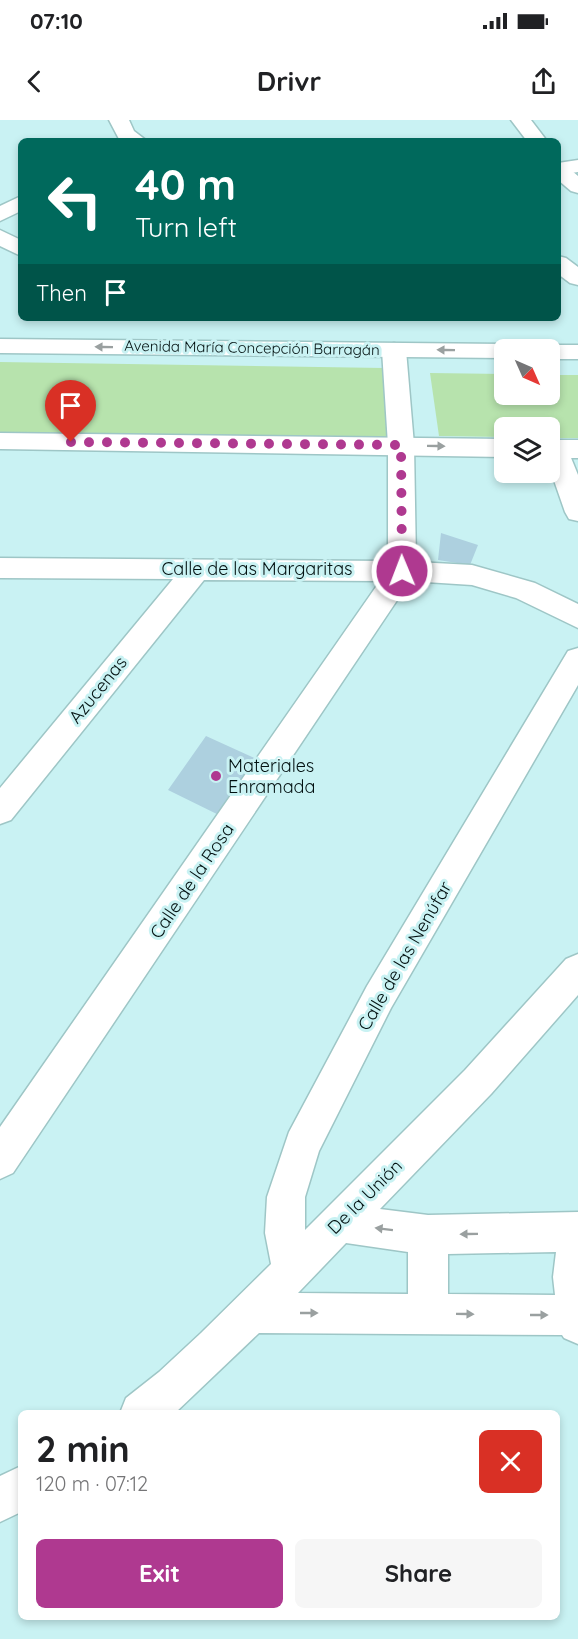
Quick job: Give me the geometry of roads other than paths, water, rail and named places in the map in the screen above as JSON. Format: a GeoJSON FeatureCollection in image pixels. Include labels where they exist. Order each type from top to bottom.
{"type":"FeatureCollection","features":[{"type":"Feature","properties":{"kind":"street"},"geometry":{"type":"LineString","coordinates":[[521,120],[535,138]]}},
{"type":"Feature","properties":{"kind":"street"},"geometry":{"type":"LineString","coordinates":[[561,169],[578,166]]}},
{"type":"Feature","properties":{"kind":"street"},"geometry":{"type":"LineString","coordinates":[[561,172],[578,187]]}},
{"type":"Feature","properties":{"kind":"street"},"geometry":{"type":"LineString","coordinates":[[0,215],[18,204]]}},
{"type":"Feature","properties":{"kind":"street"},"geometry":{"type":"LineString","coordinates":[[0,237],[18,247]]}},
{"type":"Feature","properties":{"kind":"street"},"geometry":{"type":"LineString","coordinates":[[0,262],[18,261]]}},
{"type":"Feature","properties":{"kind":"street"},"geometry":{"type":"LineString","coordinates":[[561,263],[578,268]]}},
{"type":"Feature","properties":{"kind":"street"},"geometry":{"type":"LineString","coordinates":[[561,265],[578,280]]}},
{"type":"Feature","properties":{"kind":"street"},"geometry":{"type":"LineString","coordinates":[[561,283],[578,280]]}},
{"type":"Feature","properties":{"kind":"street","name":"Avenida María Concepción Barragán"},"geometry":{"type":"LineString","coordinates":[[0,346],[494,351]]}},
{"type":"Feature","properties":{"kind":"street"},"geometry":{"type":"LineString","coordinates":[[394,350],[401,445],[402,571]]}},
{"type":"Feature","properties":{"kind":"street"},"geometry":{"type":"LineString","coordinates":[[560,352],[578,352]]}},
{"type":"Feature","properties":{"kind":"street"},"geometry":{"type":"LineString","coordinates":[[0,441],[494,448]]}},
{"type":"Feature","properties":{"kind":"street"},"geometry":{"type":"LineString","coordinates":[[561,449],[578,512]]}},
{"type":"Feature","properties":{"kind":"street","name":"Calle de las Margaritas"},"geometry":{"type":"LineString","coordinates":[[0,568],[402,571],[472,575],[497,580],[525,590],[578,617]]}},
{"type":"Feature","properties":{"kind":"street","name":"Azucenas"},"geometry":{"type":"LineString","coordinates":[[0,811],[197,569]]}},
{"type":"Feature","properties":{"kind":"street","name":"Calle de la Rosa"},"geometry":{"type":"LineString","coordinates":[[0,1160],[402,571]]}},
{"type":"Feature","properties":{"kind":"street","name":"Calle de las Nenúfar"},"geometry":{"type":"LineString","coordinates":[[292,1271],[285,1233],[286,1197],[302,1145],[379,997],[578,660]]}},
{"type":"Feature","properties":{"kind":"street","name":"De la Unión"},"geometry":{"type":"LineString","coordinates":[[145,1410],[174,1387],[292,1271],[478,1082],[578,970]]}},
{"type":"Feature","properties":{"kind":"street"},"geometry":{"type":"LineString","coordinates":[[250,1313],[428,1314],[577,1319],[573,1277],[578,1232],[428,1235],[339,1223]]}},
{"type":"Feature","properties":{"kind":"street"},"geometry":{"type":"LineString","coordinates":[[428,1235],[428,1314]]}},
{"type":"Feature","properties":{"kind":"street"},"geometry":{"type":"LineString","coordinates":[[0,1500],[18,1490]]}},
{"type":"Feature","properties":{"kind":"place","name":"Materiales Enramada"},"geometry":{"type":"Point","coordinates":[216,776]}}]}
